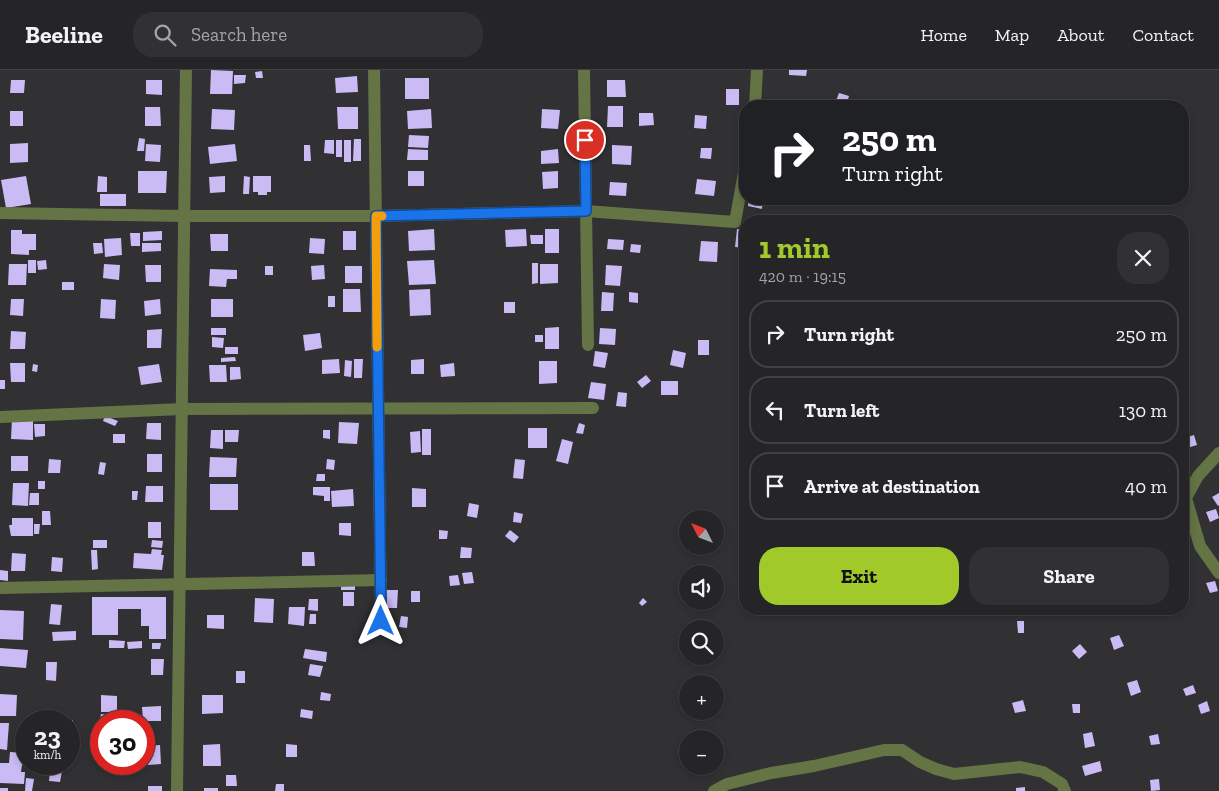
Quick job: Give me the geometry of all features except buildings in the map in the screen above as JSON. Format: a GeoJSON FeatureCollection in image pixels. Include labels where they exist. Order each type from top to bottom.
{"type":"FeatureCollection","features":[{"type":"Feature","properties":{"kind":"street"},"geometry":{"type":"LineString","coordinates":[[177,791],[186,70]]}},
{"type":"Feature","properties":{"kind":"street"},"geometry":{"type":"LineString","coordinates":[[374,70],[381,621]]}},
{"type":"Feature","properties":{"kind":"street"},"geometry":{"type":"LineString","coordinates":[[584,70],[588,345]]}},
{"type":"Feature","properties":{"kind":"street"},"geometry":{"type":"LineString","coordinates":[[755,100],[757,70]]}},
{"type":"Feature","properties":{"kind":"street"},"geometry":{"type":"LineString","coordinates":[[0,213],[184,216],[376,216],[586,211],[735,222],[739,200]]}},
{"type":"Feature","properties":{"kind":"street"},"geometry":{"type":"LineString","coordinates":[[0,417],[182,409],[593,408]]}},
{"type":"Feature","properties":{"kind":"street"},"geometry":{"type":"LineString","coordinates":[[1189,492],[1198,476],[1219,454]]}},
{"type":"Feature","properties":{"kind":"street"},"geometry":{"type":"LineString","coordinates":[[1189,508],[1200,546],[1219,573]]}},
{"type":"Feature","properties":{"kind":"street"},"geometry":{"type":"LineString","coordinates":[[0,588],[381,580]]}},
{"type":"Feature","properties":{"kind":"street"},"geometry":{"type":"LineString","coordinates":[[714,791],[727,784],[771,773],[814,766],[884,750],[902,750],[920,762],[954,774],[1020,767],[1043,772],[1062,784],[1065,791]]}},
{"type":"Feature","properties":{"kind":"slow traffic"},"geometry":{"type":"LineString","coordinates":[[377,347],[376,216],[382,216]]}},
{"type":"Feature","properties":{"kind":"route"},"geometry":{"type":"LineString","coordinates":[[381,621],[376,216],[586,211],[585,140]]}}]}
